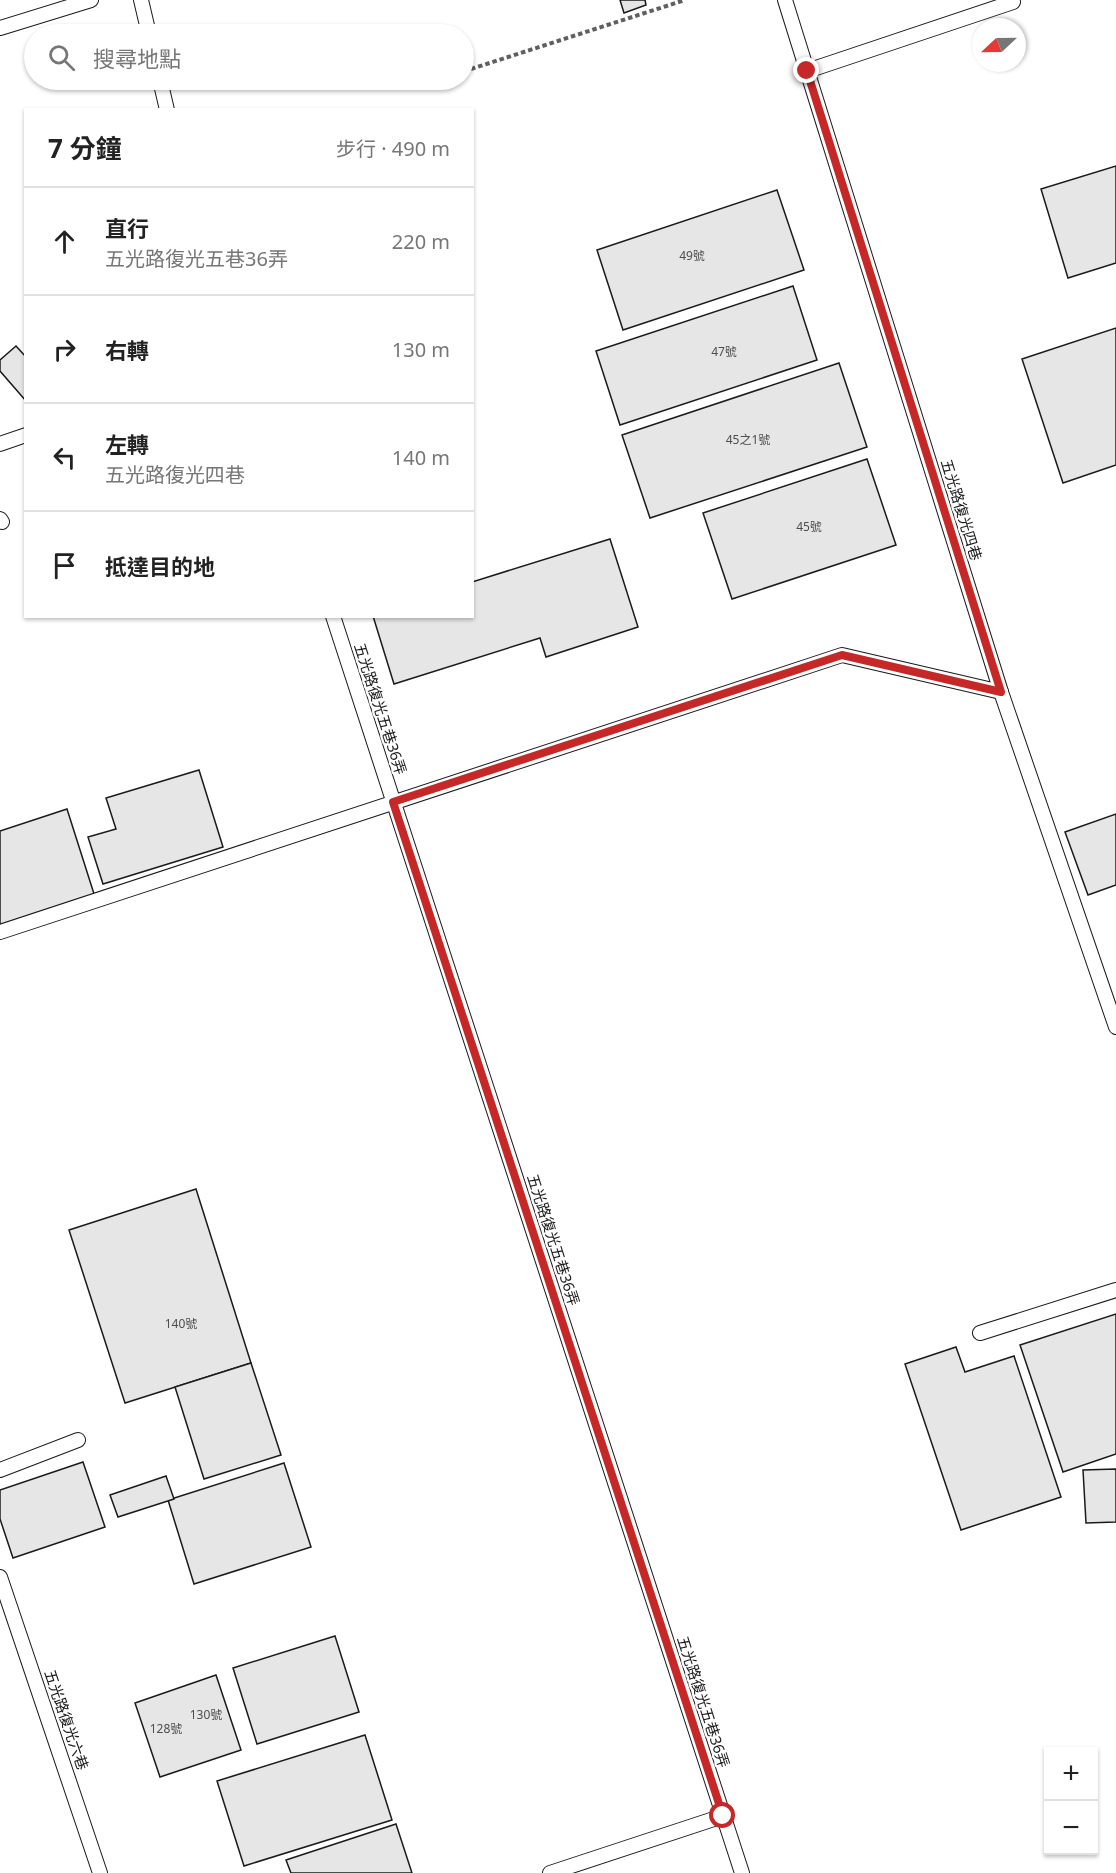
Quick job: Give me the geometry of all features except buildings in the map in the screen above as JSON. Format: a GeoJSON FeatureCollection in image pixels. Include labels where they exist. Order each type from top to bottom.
{"type":"FeatureCollection","features":[{"type":"Feature","properties":{"kind":"lane"},"geometry":{"type":"LineString","coordinates":[[0,28],[91,0]]}},
{"type":"Feature","properties":{"kind":"lane"},"geometry":{"type":"LineString","coordinates":[[141,0],[147,24]]}},
{"type":"Feature","properties":{"kind":"lane","name":"五光路復光四巷"},"geometry":{"type":"LineString","coordinates":[[785,0],[1001,692],[1116,1027]]}},
{"type":"Feature","properties":{"kind":"lane"},"geometry":{"type":"LineString","coordinates":[[807,71],[1013,2]]}},
{"type":"Feature","properties":{"kind":"lane"},"geometry":{"type":"LineString","coordinates":[[163,90],[167,108]]}},
{"type":"Feature","properties":{"kind":"lane"},"geometry":{"type":"LineString","coordinates":[[0,444],[24,436]]}},
{"type":"Feature","properties":{"kind":"lane","name":"五光路復光五巷36弄"},"geometry":{"type":"LineString","coordinates":[[334,618],[742,1873]]}},
{"type":"Feature","properties":{"kind":"lane"},"geometry":{"type":"LineString","coordinates":[[0,932],[842,655],[1001,692]]}},
{"type":"Feature","properties":{"kind":"lane"},"geometry":{"type":"LineString","coordinates":[[980,1333],[1116,1290]]}},
{"type":"Feature","properties":{"kind":"lane"},"geometry":{"type":"LineString","coordinates":[[0,1470],[78,1440]]}},
{"type":"Feature","properties":{"kind":"lane","name":"五光路復光六巷"},"geometry":{"type":"LineString","coordinates":[[0,1577],[100,1873]]}},
{"type":"Feature","properties":{"kind":"lane"},"geometry":{"type":"LineString","coordinates":[[550,1873],[723,1816]]}},
{"type":"Feature","properties":{"kind":"path"},"geometry":{"type":"LineString","coordinates":[[474,68],[685,0]]}},
{"type":"Feature","properties":{"kind":"route"},"geometry":{"type":"LineString","coordinates":[[723,1816],[393,802],[842,655],[1001,692],[807,71]]}}]}
